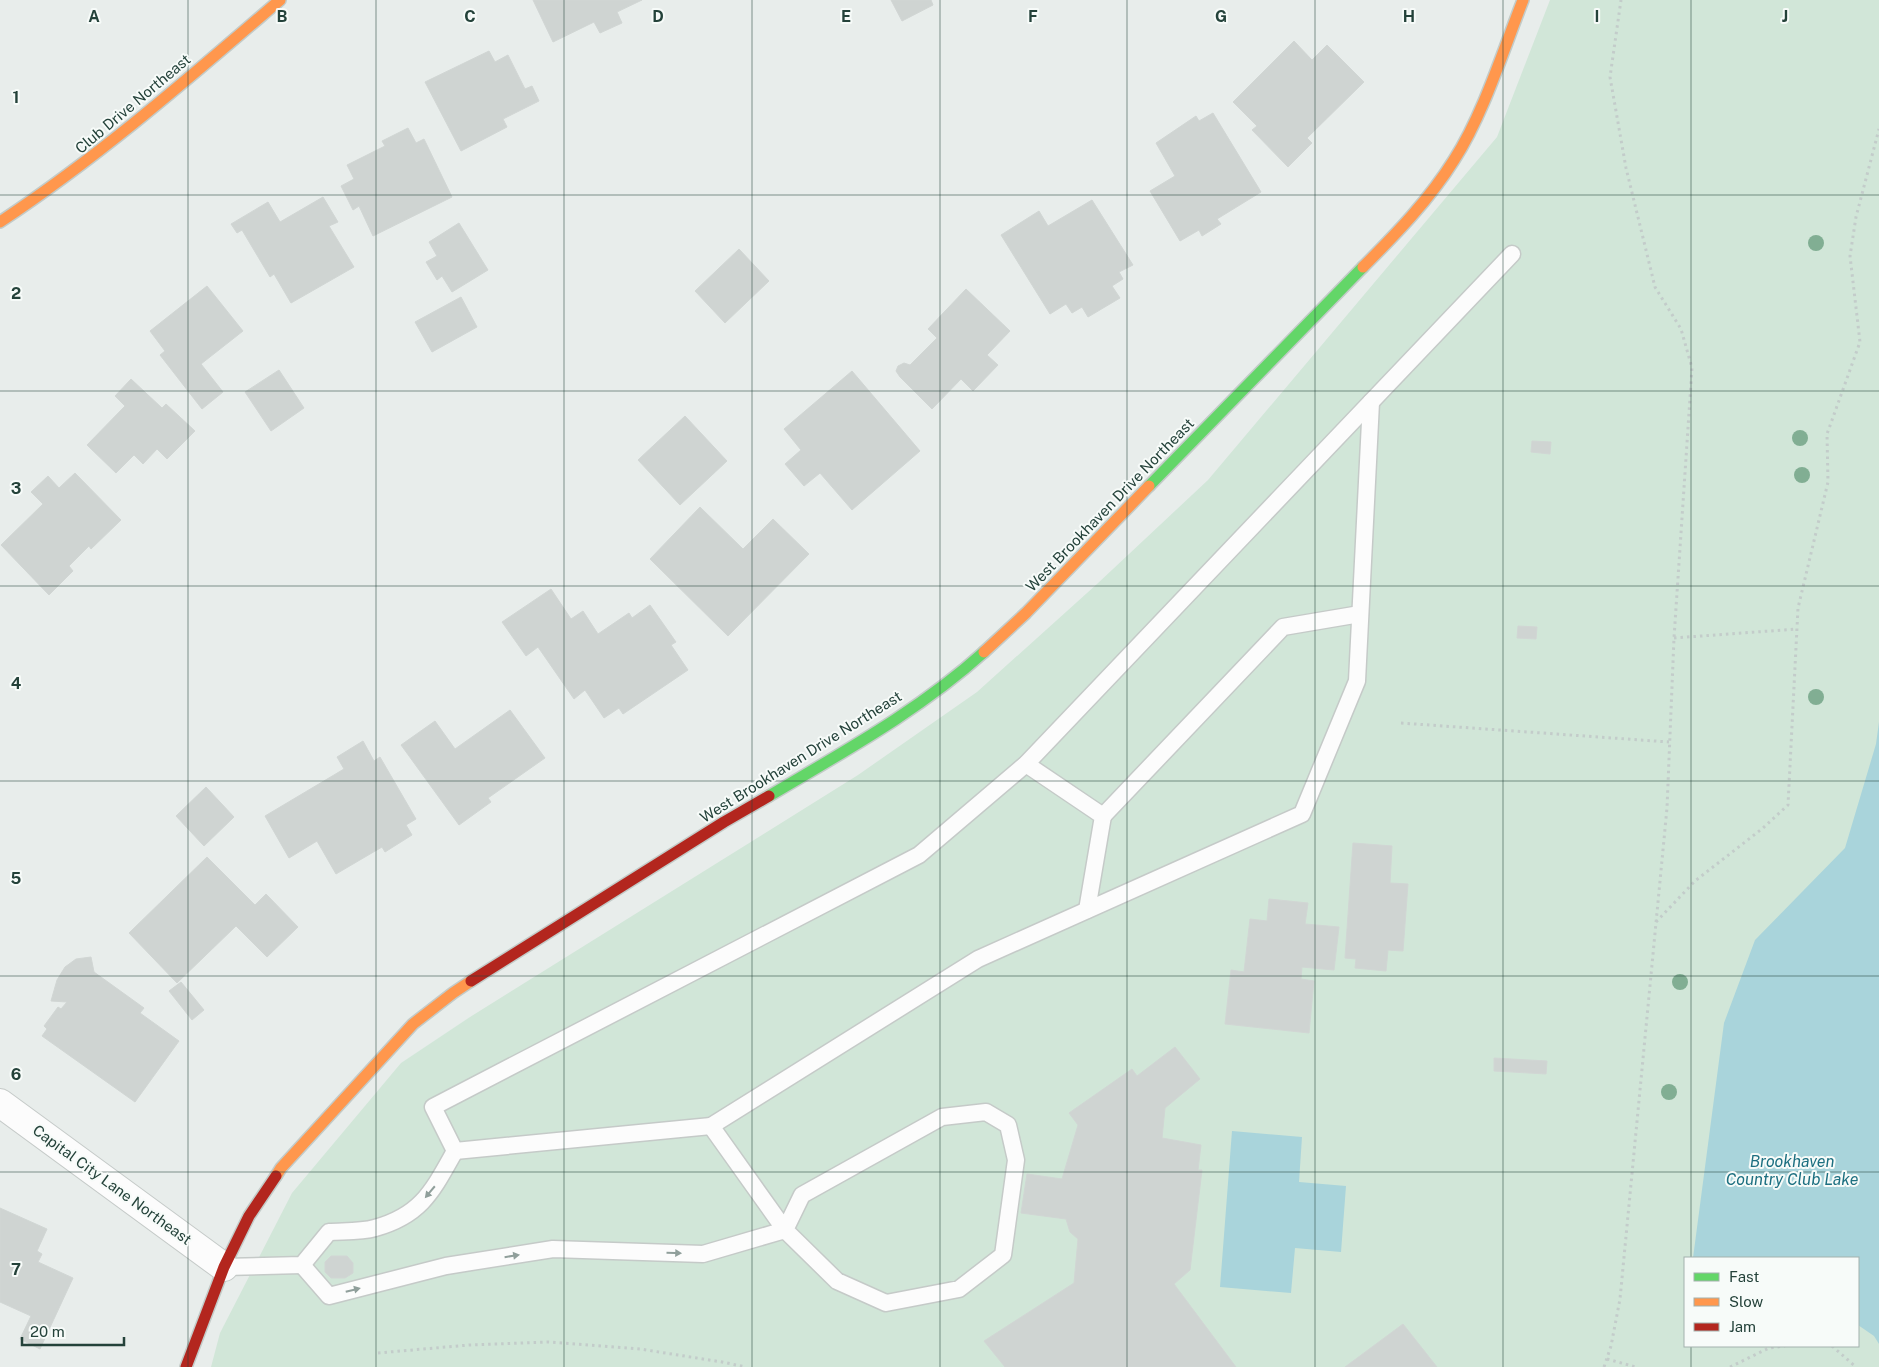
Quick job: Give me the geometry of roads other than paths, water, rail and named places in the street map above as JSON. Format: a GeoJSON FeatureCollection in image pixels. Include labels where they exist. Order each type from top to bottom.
{"type":"FeatureCollection","features":[{"type":"Feature","properties":{"kind":"street","name":"Club Drive Northeast"},"geometry":{"type":"LineString","coordinates":[[0,222],[38,198],[115,141],[280,0]]}},
{"type":"Feature","properties":{"kind":"street","name":"West Brookhaven Drive Northeast"},"geometry":{"type":"LineString","coordinates":[[186,1367],[224,1267],[249,1216],[281,1168],[413,1024],[453,993],[715,827],[885,727],[968,666],[1026,613],[1407,222],[1454,160],[1478,113],[1523,0]]}},
{"type":"Feature","properties":{"kind":"street","name":"Capital City Lane Northeast"},"geometry":{"type":"LineString","coordinates":[[0,1103],[224,1267]]}},
{"type":"Feature","properties":{"kind":"lane"},"geometry":{"type":"LineString","coordinates":[[455,1151],[433,1106],[920,855],[1026,764],[1512,254]]}},
{"type":"Feature","properties":{"kind":"lane"},"geometry":{"type":"LineString","coordinates":[[455,1151],[711,1126],[978,959],[1302,814],[1357,681],[1371,402]]}},
{"type":"Feature","properties":{"kind":"lane"},"geometry":{"type":"LineString","coordinates":[[1087,910],[1103,816],[1283,628],[1360,614]]}},
{"type":"Feature","properties":{"kind":"lane"},"geometry":{"type":"LineString","coordinates":[[1026,764],[1103,816]]}},
{"type":"Feature","properties":{"kind":"lane"},"geometry":{"type":"LineString","coordinates":[[302,1265],[329,1296],[446,1266],[553,1249],[703,1254],[785,1230],[802,1195],[942,1117],[986,1112],[1008,1125],[1016,1160],[1003,1255],[959,1289],[886,1303],[837,1281],[785,1230],[711,1126]]}},
{"type":"Feature","properties":{"kind":"lane"},"geometry":{"type":"LineString","coordinates":[[224,1267],[302,1265],[330,1232],[374,1228],[410,1214],[434,1189],[455,1151]]}},
{"type":"Feature","properties":{"kind":"water","name":"Brookhaven Country Club Lake"},"geometry":{"type":"Polygon","coordinates":[[[1879,722],[1879,1344],[1874,1336],[1859,1326],[1859,1257],[1693,1257],[1724,1023],[1755,940],[1845,848],[1876,744],[1879,722]]]}},
{"type":"Feature","properties":{"kind":"water"},"geometry":{"type":"Polygon","coordinates":[[[1232,1131],[1302,1137],[1299,1182],[1346,1186],[1341,1252],[1295,1248],[1291,1293],[1220,1287],[1232,1131]]]}}]}
